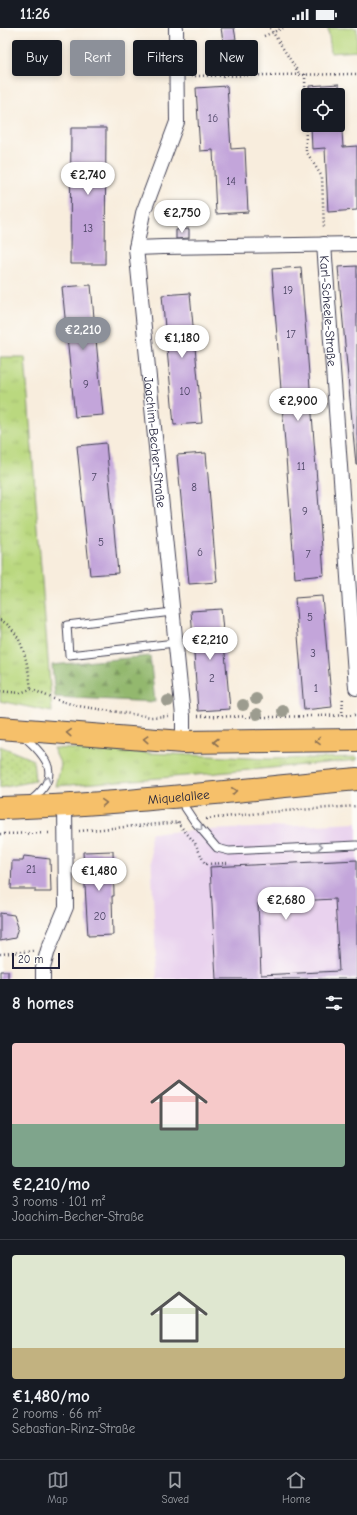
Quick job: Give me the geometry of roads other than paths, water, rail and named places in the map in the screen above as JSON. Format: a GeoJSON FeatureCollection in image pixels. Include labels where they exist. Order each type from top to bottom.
{"type":"FeatureCollection","features":[{"type":"Feature","properties":{"kind":"main road"},"geometry":{"type":"LineString","coordinates":[[8,729],[183,742],[357,740]]}},
{"type":"Feature","properties":{"kind":"main road","name":"Miquelallee"},"geometry":{"type":"LineString","coordinates":[[0,808],[65,806],[177,797],[357,779]]}},
{"type":"Feature","properties":{"kind":"street","name":"Joachim-Becher-Straße"},"geometry":{"type":"LineString","coordinates":[[176,28],[177,122],[142,213],[136,248],[175,643],[188,716],[183,742]]}},
{"type":"Feature","properties":{"kind":"street","name":"Karl-Scheele-Straße"},"geometry":{"type":"LineString","coordinates":[[324,244],[353,582],[356,688]]}},
{"type":"Feature","properties":{"kind":"street"},"geometry":{"type":"LineString","coordinates":[[136,248],[357,244]]}},
{"type":"Feature","properties":{"kind":"street"},"geometry":{"type":"LineString","coordinates":[[43,979],[43,968],[48,950],[66,907],[65,806]]}},
{"type":"Feature","properties":{"kind":"lane"},"geometry":{"type":"LineString","coordinates":[[172,612],[67,625],[69,655],[175,643]]}},
{"type":"Feature","properties":{"kind":"lane"},"geometry":{"type":"LineString","coordinates":[[8,729],[29,741],[46,760],[49,771],[49,776],[45,786],[34,798],[22,807]]}},
{"type":"Feature","properties":{"kind":"lane"},"geometry":{"type":"LineString","coordinates":[[177,797],[194,821],[217,848],[230,851],[357,845]]}}]}
